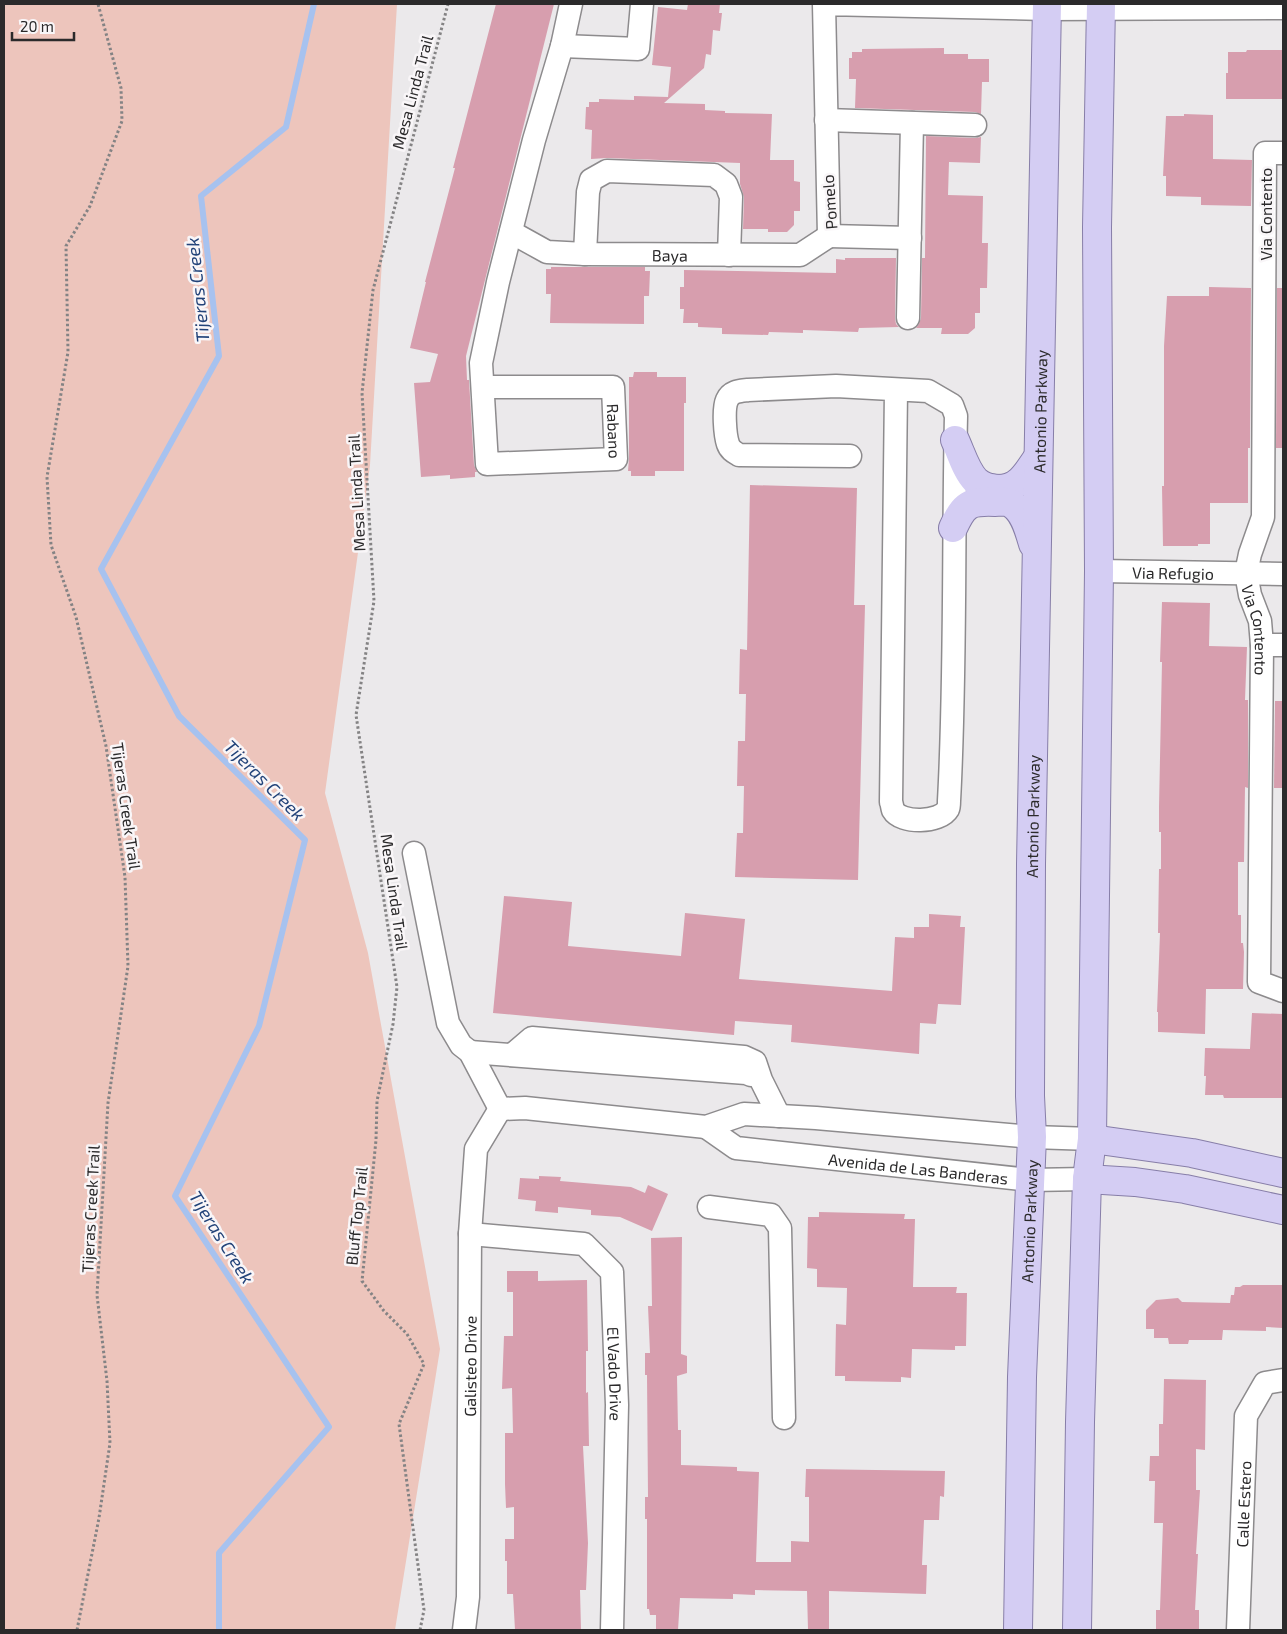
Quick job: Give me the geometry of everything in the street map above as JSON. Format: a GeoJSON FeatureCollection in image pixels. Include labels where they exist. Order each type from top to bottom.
{"type":"FeatureCollection","features":[{"type":"Feature","properties":{"kind":"main road","name":"Antonio Parkway"},"geometry":{"type":"LineString","coordinates":[[1018,1630],[1022,1378],[1032,1137],[1030,1096],[1031,864],[1047,7]]}},
{"type":"Feature","properties":{"kind":"main road"},"geometry":{"type":"LineString","coordinates":[[1077,1630],[1080,1422],[1087,1179],[1092,1139],[1099,571],[1097,227],[1101,7]]}},
{"type":"Feature","properties":{"kind":"main road"},"geometry":{"type":"LineString","coordinates":[[955,440],[976,481],[987,488],[1006,489],[1014,486],[1026,475],[1038,457]]}},
{"type":"Feature","properties":{"kind":"main road"},"geometry":{"type":"LineString","coordinates":[[953,528],[960,513],[969,504],[980,502],[1010,503],[1018,510],[1028,526],[1036,553]]}},
{"type":"Feature","properties":{"kind":"main road","name":"Avenida de Las Banderas"},"geometry":{"type":"LineString","coordinates":[[1092,1139],[1192,1153],[1283,1173]]}},
{"type":"Feature","properties":{"kind":"main road","name":"Avenida de Las Banderas"},"geometry":{"type":"LineString","coordinates":[[1087,1179],[1135,1182],[1185,1189],[1283,1210]]}},
{"type":"Feature","properties":{"kind":"street","name":"Rabano"},"geometry":{"type":"LineString","coordinates":[[483,387],[613,388],[616,459],[487,464],[481,363],[498,282],[534,140],[562,46],[571,4]]}},
{"type":"Feature","properties":{"kind":"street"},"geometry":{"type":"LineString","coordinates":[[562,46],[638,49],[642,4]]}},
{"type":"Feature","properties":{"kind":"street"},"geometry":{"type":"LineString","coordinates":[[824,4],[1283,8]]}},
{"type":"Feature","properties":{"kind":"street","name":"Pomelo"},"geometry":{"type":"LineString","coordinates":[[824,4],[829,236],[910,238]]}},
{"type":"Feature","properties":{"kind":"street"},"geometry":{"type":"LineString","coordinates":[[826,120],[975,125]]}},
{"type":"Feature","properties":{"kind":"street"},"geometry":{"type":"LineString","coordinates":[[908,318],[912,123]]}},
{"type":"Feature","properties":{"kind":"street","name":"Via Contento"},"geometry":{"type":"LineString","coordinates":[[1283,153],[1265,153],[1273,500],[1263,517],[1250,554],[1246,574],[1250,595],[1260,621],[1273,645],[1259,982],[1283,991]]}},
{"type":"Feature","properties":{"kind":"street"},"geometry":{"type":"LineString","coordinates":[[584,254],[591,180],[607,172],[714,175],[726,184],[731,198],[728,255]]}},
{"type":"Feature","properties":{"kind":"street","name":"Baya"},"geometry":{"type":"LineString","coordinates":[[511,232],[547,252],[584,254],[800,255],[829,236]]}},
{"type":"Feature","properties":{"kind":"street"},"geometry":{"type":"LineString","coordinates":[[850,456],[739,455],[732,451],[728,445],[725,421],[727,400],[735,391],[836,386],[928,391],[952,405],[956,416],[953,528],[953,738],[948,809],[939,816],[926,820],[913,820],[901,816],[894,811],[891,802],[896,390]]}},
{"type":"Feature","properties":{"kind":"street","name":"Via Refugio"},"geometry":{"type":"LineString","coordinates":[[1099,571],[1283,574]]}},
{"type":"Feature","properties":{"kind":"street"},"geometry":{"type":"LineString","coordinates":[[414,853],[448,1023],[461,1045],[470,1052],[500,1109]]}},
{"type":"Feature","properties":{"kind":"street"},"geometry":{"type":"LineString","coordinates":[[470,1052],[512,1055],[532,1038],[744,1057],[755,1062],[761,1080],[779,1116]]}},
{"type":"Feature","properties":{"kind":"street","name":"Avenida de Las Banderas"},"geometry":{"type":"LineString","coordinates":[[500,1109],[525,1108],[706,1127],[744,1114],[1032,1137],[1092,1139]]}},
{"type":"Feature","properties":{"kind":"street","name":"Galisteo Drive"},"geometry":{"type":"LineString","coordinates":[[464,1630],[468,1597],[470,1234],[476,1149],[500,1109]]}},
{"type":"Feature","properties":{"kind":"street","name":"Avenida de Las Banderas"},"geometry":{"type":"LineString","coordinates":[[706,1127],[736,1148],[1030,1180],[1087,1179]]}},
{"type":"Feature","properties":{"kind":"street"},"geometry":{"type":"LineString","coordinates":[[709,1207],[771,1215],[780,1228],[784,1418]]}},
{"type":"Feature","properties":{"kind":"street","name":"El Vado Drive"},"geometry":{"type":"LineString","coordinates":[[470,1234],[584,1244],[612,1272],[617,1405],[612,1630]]}},
{"type":"Feature","properties":{"kind":"street","name":"Calle Estero"},"geometry":{"type":"LineString","coordinates":[[1238,1630],[1246,1416],[1274,1382]]}},
{"type":"Feature","properties":{"kind":"path","name":"Tijeras Creek Trail"},"geometry":{"type":"LineString","coordinates":[[78,1630],[99,1518],[110,1443],[107,1381],[97,1296],[108,1102],[128,966],[124,877],[106,746],[76,617],[51,545],[47,477],[68,352],[66,246],[90,206],[122,121],[121,88],[98,4]]}},
{"type":"Feature","properties":{"kind":"path","name":"Mesa Linda Trail"},"geometry":{"type":"LineString","coordinates":[[397,987],[356,716],[374,601],[362,394],[373,290],[448,4]]}},
{"type":"Feature","properties":{"kind":"path","name":"Bluff Top Trail"},"geometry":{"type":"LineString","coordinates":[[397,987],[393,1024],[378,1101],[362,1281],[384,1310],[407,1334],[424,1364],[399,1424],[424,1610],[420,1630]]}},
{"type":"Feature","properties":{"kind":"shaded area"},"geometry":{"type":"Polygon","coordinates":[[[4,4],[397,4],[370,465],[325,793],[368,953],[440,1349],[395,1630],[4,1630],[4,4]]]}},
{"type":"Feature","properties":{"kind":"building"},"geometry":{"type":"Polygon","coordinates":[[[496,4],[554,4],[466,356],[474,465],[477,472],[475,472],[475,477],[450,479],[450,475],[421,477],[414,383],[430,382],[438,354],[410,348],[455,168],[453,168],[496,4]]]}},
{"type":"Feature","properties":{"kind":"building"},"geometry":{"type":"Polygon","coordinates":[[[688,4],[720,4],[719,13],[722,13],[720,31],[713,30],[711,55],[706,54],[704,68],[664,103],[705,104],[705,110],[725,111],[725,113],[772,114],[770,160],[794,160],[794,181],[800,182],[800,211],[794,211],[794,225],[787,232],[768,232],[768,229],[743,229],[744,197],[740,184],[740,163],[591,159],[592,130],[585,129],[586,107],[589,107],[589,102],[599,102],[599,99],[634,100],[634,96],[668,97],[671,67],[652,65],[658,7],[687,10],[688,4]]]}},
{"type":"Feature","properties":{"kind":"building"},"geometry":{"type":"Polygon","coordinates":[[[944,48],[944,54],[968,54],[968,59],[989,59],[989,82],[982,82],[981,114],[975,112],[855,108],[856,79],[849,79],[849,58],[852,58],[852,52],[862,52],[862,49],[944,48]]]}},
{"type":"Feature","properties":{"kind":"building"},"geometry":{"type":"Polygon","coordinates":[[[1247,50],[1283,50],[1283,99],[1226,99],[1228,52],[1246,52],[1247,50]]]}},
{"type":"Feature","properties":{"kind":"building"},"geometry":{"type":"Polygon","coordinates":[[[1184,114],[1213,115],[1213,159],[1252,160],[1251,206],[1201,205],[1201,197],[1166,196],[1166,176],[1163,176],[1166,116],[1184,116],[1184,114]]]}},
{"type":"Feature","properties":{"kind":"building"},"geometry":{"type":"Polygon","coordinates":[[[926,136],[981,137],[980,163],[949,162],[948,195],[983,196],[982,243],[988,243],[987,288],[980,288],[980,313],[975,313],[975,328],[968,334],[941,334],[942,328],[916,328],[921,318],[922,258],[925,258],[926,136]]]}},
{"type":"Feature","properties":{"kind":"building"},"geometry":{"type":"Polygon","coordinates":[[[845,258],[896,258],[895,318],[896,324],[899,327],[859,328],[858,332],[803,330],[803,333],[769,332],[768,335],[722,334],[722,328],[698,327],[698,323],[683,323],[684,309],[680,309],[680,287],[684,287],[684,270],[836,273],[836,259],[845,260],[845,258]]]}},
{"type":"Feature","properties":{"kind":"building"},"geometry":{"type":"Polygon","coordinates":[[[551,267],[645,267],[645,271],[650,271],[649,296],[644,296],[644,324],[550,323],[551,294],[546,294],[546,269],[551,269],[551,267]]]}},
{"type":"Feature","properties":{"kind":"building"},"geometry":{"type":"Polygon","coordinates":[[[1209,287],[1251,288],[1248,503],[1210,503],[1210,544],[1163,546],[1164,346],[1167,296],[1209,296],[1209,287]]]}},
{"type":"Feature","properties":{"kind":"building"},"geometry":{"type":"Polygon","coordinates":[[[1277,288],[1283,288],[1283,448],[1276,448],[1277,288]]]}},
{"type":"Feature","properties":{"kind":"building"},"geometry":{"type":"Polygon","coordinates":[[[634,372],[657,372],[657,377],[686,377],[684,471],[655,471],[655,476],[631,476],[631,471],[628,471],[629,377],[633,377],[634,372]]]}},
{"type":"Feature","properties":{"kind":"building"},"geometry":{"type":"Polygon","coordinates":[[[750,485],[857,488],[854,605],[865,605],[858,880],[735,877],[737,833],[743,833],[744,786],[737,786],[738,741],[745,741],[746,694],[739,694],[740,649],[747,650],[750,485]]]}},
{"type":"Feature","properties":{"kind":"building"},"geometry":{"type":"Polygon","coordinates":[[[1162,602],[1210,603],[1209,646],[1247,647],[1245,700],[1248,700],[1248,788],[1245,787],[1244,862],[1238,862],[1238,915],[1241,915],[1241,943],[1243,943],[1244,952],[1243,989],[1206,989],[1205,1034],[1158,1032],[1162,602]]]}},
{"type":"Feature","properties":{"kind":"building"},"geometry":{"type":"Polygon","coordinates":[[[1275,701],[1283,701],[1283,788],[1274,788],[1275,701]]]}},
{"type":"Feature","properties":{"kind":"building"},"geometry":{"type":"Polygon","coordinates":[[[504,896],[572,902],[568,946],[681,956],[685,913],[745,919],[739,979],[892,991],[895,937],[914,938],[914,927],[929,927],[929,914],[961,916],[960,927],[965,927],[961,1005],[938,1004],[936,1024],[920,1023],[919,1054],[791,1042],[792,1025],[735,1021],[734,1035],[493,1013],[504,896]]]}},
{"type":"Feature","properties":{"kind":"building"},"geometry":{"type":"Polygon","coordinates":[[[1252,1013],[1283,1014],[1283,1098],[1224,1098],[1223,1095],[1205,1095],[1205,1048],[1250,1049],[1252,1013]]]}},
{"type":"Feature","properties":{"kind":"building"},"geometry":{"type":"Polygon","coordinates":[[[539,1176],[561,1177],[560,1181],[631,1187],[645,1193],[648,1185],[668,1194],[652,1231],[620,1217],[591,1215],[591,1210],[558,1207],[558,1213],[535,1211],[536,1201],[518,1199],[520,1178],[539,1179],[539,1176]]]}},
{"type":"Feature","properties":{"kind":"building"},"geometry":{"type":"Polygon","coordinates":[[[819,1212],[905,1214],[904,1219],[915,1219],[913,1287],[957,1287],[956,1293],[967,1293],[966,1346],[955,1346],[955,1350],[912,1349],[911,1378],[901,1377],[901,1382],[845,1381],[845,1376],[835,1376],[836,1324],[846,1325],[847,1288],[817,1287],[817,1269],[807,1268],[808,1217],[819,1217],[819,1212]]]}},
{"type":"Feature","properties":{"kind":"building"},"geometry":{"type":"Polygon","coordinates":[[[682,1237],[681,1354],[687,1356],[687,1373],[677,1376],[678,1430],[681,1430],[681,1465],[737,1467],[737,1471],[759,1472],[756,1562],[791,1562],[791,1541],[809,1542],[809,1497],[805,1497],[806,1469],[945,1471],[944,1497],[940,1496],[939,1520],[924,1520],[922,1565],[927,1565],[926,1594],[829,1591],[829,1630],[808,1630],[807,1591],[755,1590],[755,1595],[733,1594],[733,1599],[680,1598],[678,1630],[656,1630],[656,1615],[650,1615],[649,1609],[647,1609],[647,1519],[645,1519],[645,1497],[648,1497],[647,1375],[645,1375],[645,1353],[650,1353],[648,1306],[652,1306],[651,1238],[682,1237]]]}},
{"type":"Feature","properties":{"kind":"building"},"geometry":{"type":"Polygon","coordinates":[[[507,1271],[538,1271],[538,1281],[587,1280],[588,1351],[586,1351],[586,1393],[588,1392],[589,1446],[583,1446],[588,1543],[586,1590],[580,1590],[581,1630],[515,1630],[513,1594],[507,1594],[505,1539],[514,1539],[514,1507],[506,1508],[505,1484],[505,1433],[513,1433],[512,1388],[502,1389],[504,1336],[513,1336],[513,1292],[507,1292],[507,1271]]]}},
{"type":"Feature","properties":{"kind":"building"},"geometry":{"type":"Polygon","coordinates":[[[1243,1285],[1283,1285],[1283,1328],[1266,1327],[1266,1331],[1223,1330],[1222,1340],[1189,1340],[1188,1344],[1169,1344],[1168,1338],[1154,1338],[1154,1329],[1146,1329],[1146,1310],[1156,1300],[1178,1298],[1182,1302],[1230,1303],[1235,1287],[1243,1285]]]}},
{"type":"Feature","properties":{"kind":"building"},"geometry":{"type":"Polygon","coordinates":[[[1164,1379],[1206,1380],[1205,1450],[1196,1449],[1196,1490],[1200,1490],[1195,1610],[1199,1610],[1199,1630],[1156,1630],[1156,1610],[1160,1610],[1163,1523],[1154,1523],[1155,1481],[1149,1481],[1150,1456],[1159,1456],[1159,1424],[1163,1424],[1164,1379]]]}},
{"type":"Feature","properties":{"kind":"waterway","name":"Tijeras Creek"},"geometry":{"type":"LineString","coordinates":[[219,1630],[219,1553],[329,1427],[175,1196],[259,1026],[305,840],[179,716],[101,569],[219,356],[201,196],[286,127],[314,4]]}}]}
